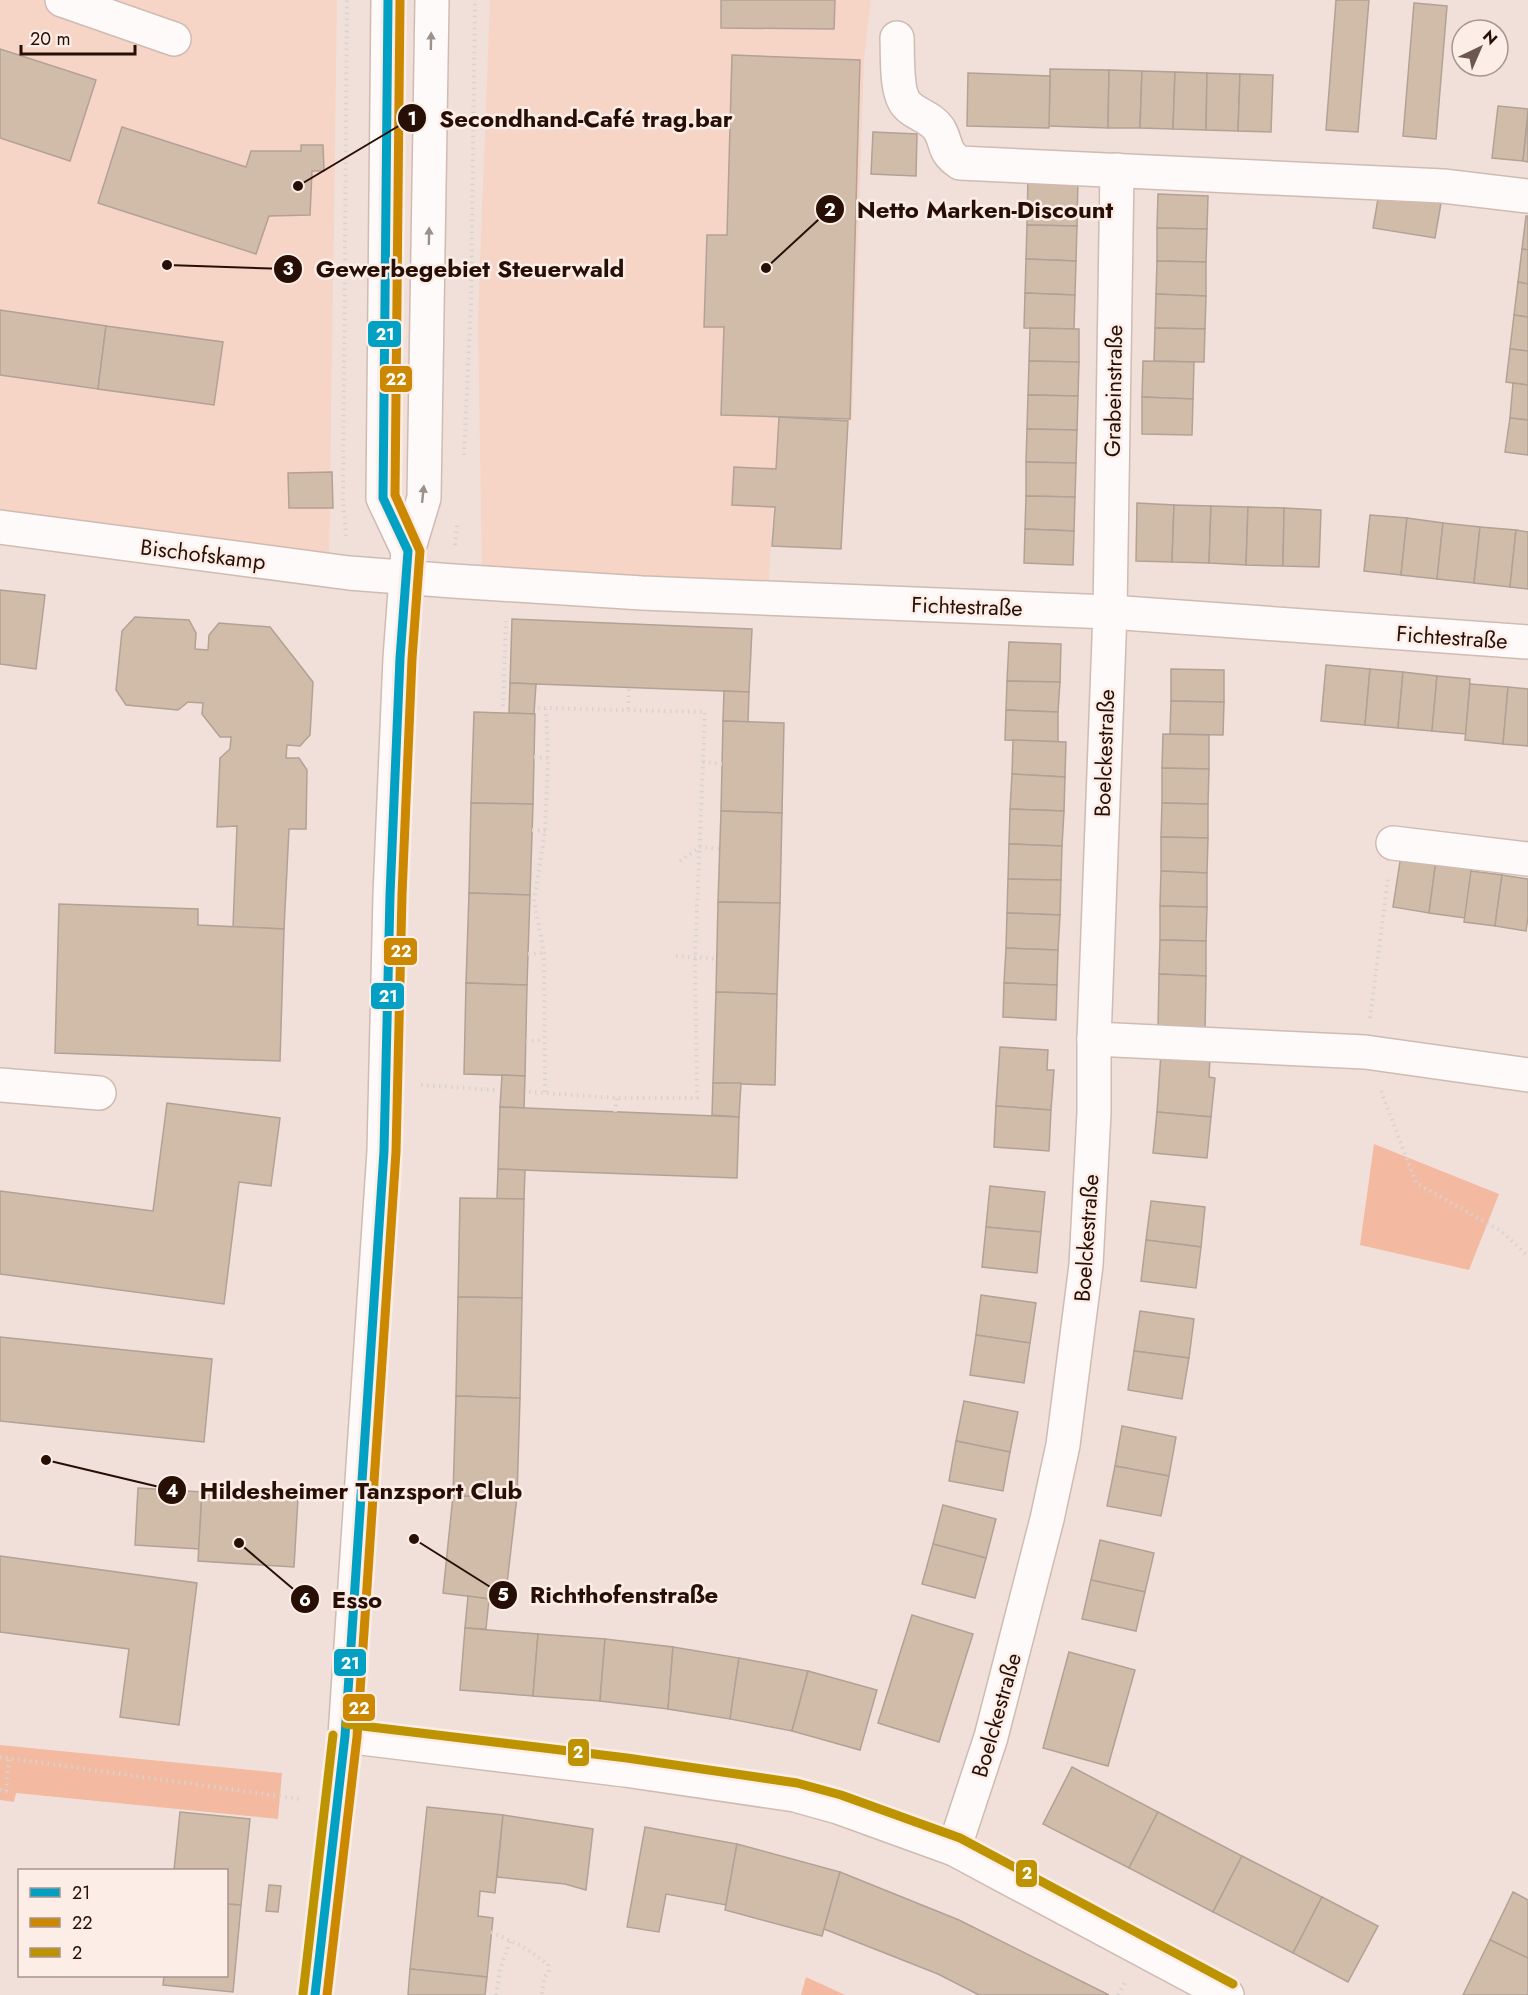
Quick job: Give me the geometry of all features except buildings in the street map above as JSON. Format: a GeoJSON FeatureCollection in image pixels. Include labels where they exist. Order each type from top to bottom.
{"type":"FeatureCollection","features":[{"type":"Feature","properties":{"kind":"street"},"geometry":{"type":"LineString","coordinates":[[62,0],[174,39]]}},
{"type":"Feature","properties":{"kind":"street"},"geometry":{"type":"LineString","coordinates":[[388,0],[383,498],[407,564]]}},
{"type":"Feature","properties":{"kind":"street"},"geometry":{"type":"LineString","coordinates":[[315,1995],[345,1736],[384,1151],[391,871],[400,658],[407,564],[424,498],[432,0]]}},
{"type":"Feature","properties":{"kind":"street"},"geometry":{"type":"LineString","coordinates":[[897,38],[900,93],[908,106],[934,123],[940,130],[944,146],[951,157],[960,164],[1443,186],[1528,196]]}},
{"type":"Feature","properties":{"kind":"street","name":"Grabeinstraße"},"geometry":{"type":"LineString","coordinates":[[1110,612],[1117,170]]}},
{"type":"Feature","properties":{"kind":"street","name":"Bischofskamp"},"geometry":{"type":"LineString","coordinates":[[0,528],[349,573],[407,564]]}},
{"type":"Feature","properties":{"kind":"street","name":"Fichtestraße"},"geometry":{"type":"LineString","coordinates":[[407,564],[453,581],[507,585],[642,593],[1110,612],[1528,642]]}},
{"type":"Feature","properties":{"kind":"street","name":"Boelckestraße"},"geometry":{"type":"LineString","coordinates":[[954,1849],[997,1716],[1047,1519],[1063,1445],[1086,1265],[1094,1113],[1094,1039],[1110,612]]}},
{"type":"Feature","properties":{"kind":"street"},"geometry":{"type":"LineString","coordinates":[[1393,843],[1528,859]]}},
{"type":"Feature","properties":{"kind":"street"},"geometry":{"type":"LineString","coordinates":[[1094,1039],[1365,1052],[1528,1075]]}},
{"type":"Feature","properties":{"kind":"street"},"geometry":{"type":"LineString","coordinates":[[0,1085],[99,1094]]}},
{"type":"Feature","properties":{"kind":"street"},"geometry":{"type":"LineString","coordinates":[[345,1736],[615,1768],[795,1795],[881,1822],[954,1849],[1227,1995]]}},
{"type":"Feature","properties":{"kind":"path"},"geometry":{"type":"LineString","coordinates":[[343,500],[347,0]]}},
{"type":"Feature","properties":{"kind":"path"},"geometry":{"type":"LineString","coordinates":[[463,463],[471,303],[475,0]]}},
{"type":"Feature","properties":{"kind":"path"},"geometry":{"type":"LineString","coordinates":[[453,581],[458,518]]}},
{"type":"Feature","properties":{"kind":"path"},"geometry":{"type":"LineString","coordinates":[[503,706],[507,585]]}},
{"type":"Feature","properties":{"kind":"path"},"geometry":{"type":"LineString","coordinates":[[628,709],[629,687]]}},
{"type":"Feature","properties":{"kind":"path"},"geometry":{"type":"LineString","coordinates":[[529,1092],[617,1098],[697,1098],[695,958],[705,712],[538,708]]}},
{"type":"Feature","properties":{"kind":"path"},"geometry":{"type":"LineString","coordinates":[[545,1092],[544,953],[534,901],[545,831],[548,758],[546,709]]}},
{"type":"Feature","properties":{"kind":"path"},"geometry":{"type":"LineString","coordinates":[[534,757],[548,758]]}},
{"type":"Feature","properties":{"kind":"path"},"geometry":{"type":"LineString","coordinates":[[703,762],[722,764]]}},
{"type":"Feature","properties":{"kind":"path"},"geometry":{"type":"LineString","coordinates":[[532,830],[545,831]]}},
{"type":"Feature","properties":{"kind":"path"},"geometry":{"type":"LineString","coordinates":[[680,861],[700,847],[720,849]]}},
{"type":"Feature","properties":{"kind":"path"},"geometry":{"type":"LineString","coordinates":[[528,954],[544,953]]}},
{"type":"Feature","properties":{"kind":"path"},"geometry":{"type":"LineString","coordinates":[[676,956],[717,959]]}},
{"type":"Feature","properties":{"kind":"path"},"geometry":{"type":"LineString","coordinates":[[526,1041],[544,1040]]}},
{"type":"Feature","properties":{"kind":"path"},"geometry":{"type":"LineString","coordinates":[[385,1082],[495,1090]]}},
{"type":"Feature","properties":{"kind":"path"},"geometry":{"type":"LineString","coordinates":[[615,1112],[617,1098]]}},
{"type":"Feature","properties":{"kind":"path"},"geometry":{"type":"LineString","coordinates":[[0,1757],[337,1804]]}},
{"type":"Feature","properties":{"kind":"path"},"geometry":{"type":"LineString","coordinates":[[0,1790],[6,1791],[9,1758]]}},
{"type":"Feature","properties":{"kind":"path"},"geometry":{"type":"LineString","coordinates":[[491,1932],[522,1946],[548,1964],[549,1972],[544,1978],[542,1995]]}},
{"type":"Feature","properties":{"kind":"path"},"geometry":{"type":"LineString","coordinates":[[496,1995],[500,1970],[510,1941]]}},
{"type":"Feature","properties":{"kind":"shaded area"},"geometry":{"type":"Polygon","coordinates":[[[0,0],[337,0],[329,566],[0,531],[0,0]]]}},
{"type":"Feature","properties":{"kind":"shaded area"},"geometry":{"type":"Polygon","coordinates":[[[490,0],[871,0],[864,58],[852,421],[778,418],[768,595],[482,574],[478,318],[490,0]]]}},
{"type":"Feature","properties":{"kind":"shaded area"},"geometry":{"type":"Polygon","coordinates":[[[1374,1144],[1499,1194],[1469,1270],[1360,1245],[1374,1144]]]}},
{"type":"Feature","properties":{"kind":"shaded area"},"geometry":{"type":"Polygon","coordinates":[[[0,1745],[282,1773],[278,1819],[16,1793],[14,1802],[0,1800],[0,1745]]]}},
{"type":"Feature","properties":{"kind":"shaded area"},"geometry":{"type":"Polygon","coordinates":[[[806,1977],[845,1995],[801,1995],[806,1977]]]}},
{"type":"Feature","properties":{"kind":"transit line","name":"21"},"geometry":{"type":"LineString","coordinates":[[315,1995],[345,1736],[384,1151],[390,895],[400,658],[408,551],[383,498],[388,0]]}},
{"type":"Feature","properties":{"kind":"transit line","name":"22"},"geometry":{"type":"LineString","coordinates":[[327,1995],[357,1737],[396,1152],[402,895],[412,659],[420,551],[395,495],[400,0]]}},
{"type":"Feature","properties":{"kind":"transit line","name":"2"},"geometry":{"type":"LineString","coordinates":[[346,1724],[627,1758],[797,1783],[841,1795],[960,1838],[1233,1984]]}},
{"type":"Feature","properties":{"kind":"transit line","name":"2"},"geometry":{"type":"LineString","coordinates":[[303,1994],[333,1735]]}},
{"type":"Feature","properties":{"kind":"place","name":"Secondhand-Café trag.bar"},"geometry":{"type":"Point","coordinates":[298,186]}},
{"type":"Feature","properties":{"kind":"place","name":"Gewerbegebiet Steuerwald"},"geometry":{"type":"Point","coordinates":[167,265]}},
{"type":"Feature","properties":{"kind":"place","name":"Netto Marken-Discount"},"geometry":{"type":"Point","coordinates":[766,268]}},
{"type":"Feature","properties":{"kind":"place","name":"Hildesheimer Tanzsport Club"},"geometry":{"type":"Point","coordinates":[46,1460]}},
{"type":"Feature","properties":{"kind":"place","name":"Richthofenstraße"},"geometry":{"type":"Point","coordinates":[414,1539]}},
{"type":"Feature","properties":{"kind":"place","name":"Esso"},"geometry":{"type":"Point","coordinates":[239,1543]}}]}
